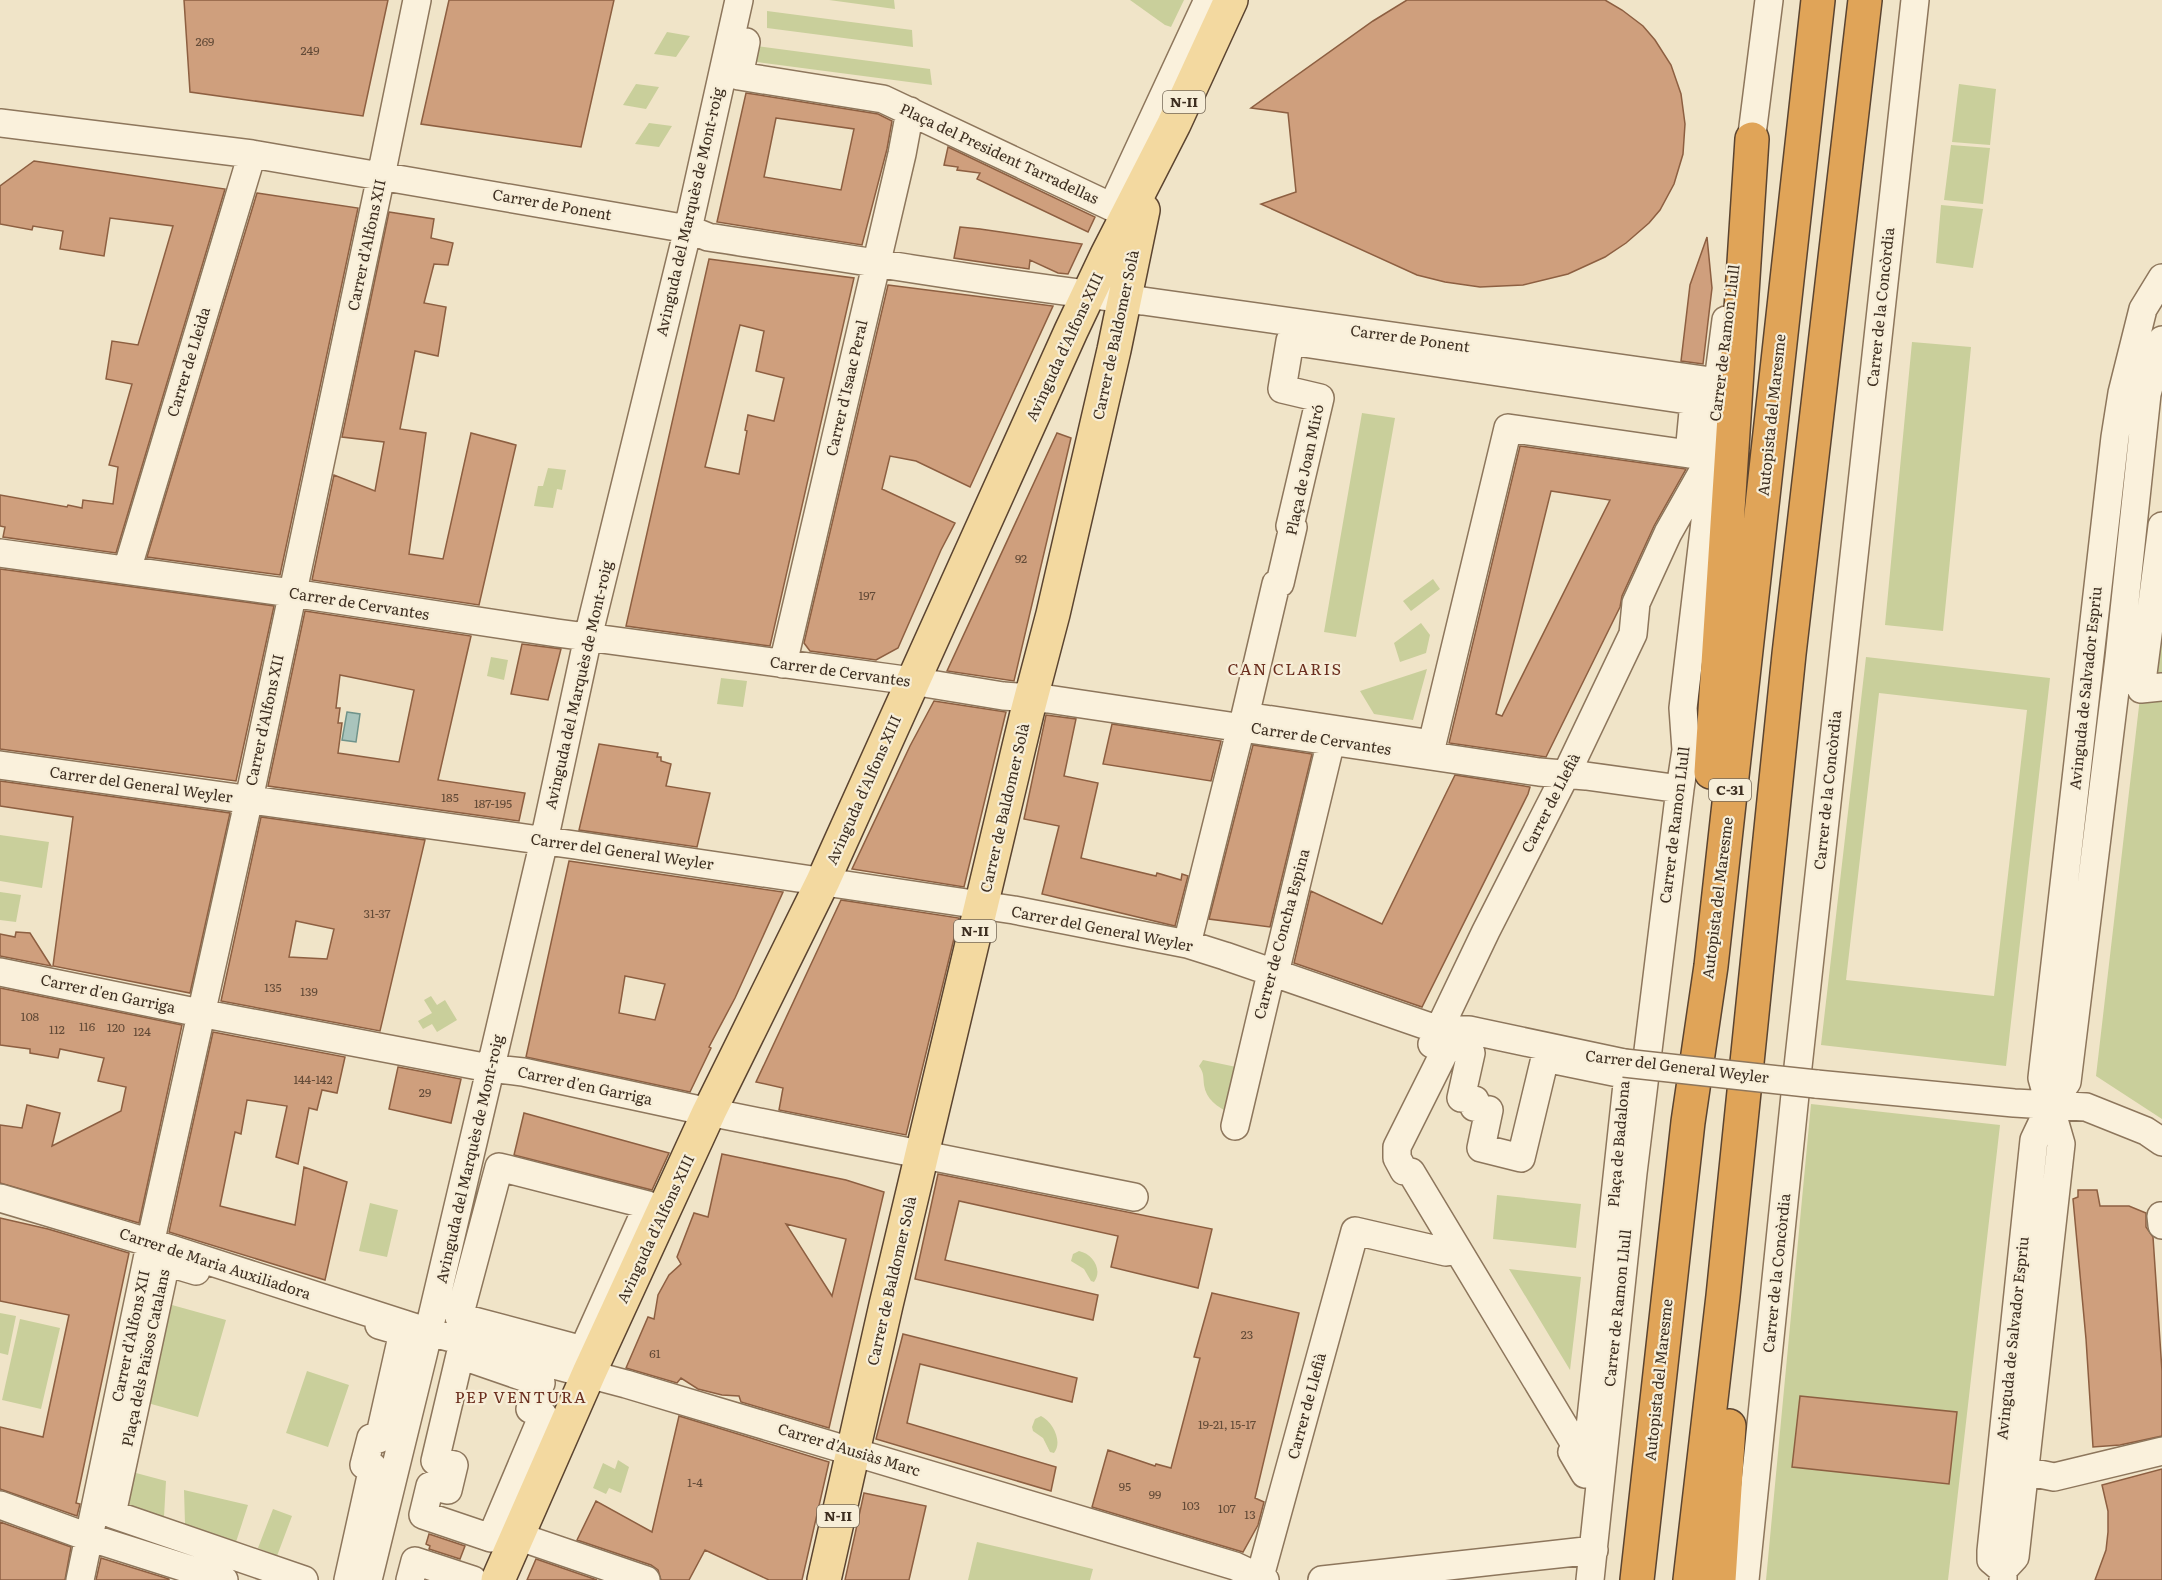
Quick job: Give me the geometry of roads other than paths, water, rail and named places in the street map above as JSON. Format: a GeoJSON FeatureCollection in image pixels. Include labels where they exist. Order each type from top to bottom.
{"type":"FeatureCollection","features":[{"type":"Feature","properties":{"kind":"highway","name":"Autopista del Maresme"},"geometry":{"type":"LineString","coordinates":[[1637,1580],[1688,1122],[1711,966],[1818,0]]}},
{"type":"Feature","properties":{"kind":"highway","name":"C-31"},"geometry":{"type":"LineString","coordinates":[[1690,1580],[1723,1296],[1789,654],[1865,0]]}},
{"type":"Feature","properties":{"kind":"highway"},"geometry":{"type":"LineString","coordinates":[[1711,966],[1708,824],[1752,139]]}},
{"type":"Feature","properties":{"kind":"highway"},"geometry":{"type":"LineString","coordinates":[[1720,1565],[1732,1375],[1723,1296]]}},
{"type":"Feature","properties":{"kind":"main road","name":"Avinguda d'Alfons XIII"},"geometry":{"type":"LineString","coordinates":[[498,1580],[709,1112],[823,881],[912,681],[1109,305],[1107,255],[1149,175],[1231,0]]}},
{"type":"Feature","properties":{"kind":"main road","name":"Carrer de Baldomer Solà"},"geometry":{"type":"LineString","coordinates":[[824,1580],[885,1305],[1055,603],[1109,305]]}},
{"type":"Feature","properties":{"kind":"street","name":"Carrer d'Alfons XII"},"geometry":{"type":"LineString","coordinates":[[80,1580],[150,1243],[249,800],[417,0]]}},
{"type":"Feature","properties":{"kind":"street","name":"Avinguda del Marquès de Mont-roig"},"geometry":{"type":"LineString","coordinates":[[368,1580],[429,1332],[544,841],[588,637],[688,229],[739,0]]}},
{"type":"Feature","properties":{"kind":"street","name":"Plaça del President Tarradellas"},"geometry":{"type":"LineString","coordinates":[[756,0],[739,76],[883,99],[1112,207],[1208,0]]}},
{"type":"Feature","properties":{"kind":"street","name":"Carrer de Ramon Llull"},"geometry":{"type":"LineString","coordinates":[[1590,1580],[1633,1173],[1686,750],[1683,708],[1713,454],[1718,382],[1769,0]]}},
{"type":"Feature","properties":{"kind":"street","name":"Carrer de la Concòrdia"},"geometry":{"type":"LineString","coordinates":[[1745,1580],[1797,1074],[1915,0]]}},
{"type":"Feature","properties":{"kind":"street","name":"Carrer d'Isaac Peral"},"geometry":{"type":"LineString","coordinates":[[783,664],[902,154],[910,111]]}},
{"type":"Feature","properties":{"kind":"street","name":"Carrer de Ponent"},"geometry":{"type":"LineString","coordinates":[[0,123],[252,154],[688,229],[708,237],[876,263],[1109,305],[1718,382]]}},
{"type":"Feature","properties":{"kind":"street","name":"Carrer de Lleida"},"geometry":{"type":"LineString","coordinates":[[127,570],[252,154]]}},
{"type":"Feature","properties":{"kind":"street","name":"Avinguda de Salvador Espriu"},"geometry":{"type":"LineString","coordinates":[[2162,278],[2143,309],[2122,393],[2115,437],[2042,1078],[2051,1104],[2061,1144],[2015,1557],[2003,1575],[1991,1560],[2034,1140],[2051,1104],[2067,1082],[2119,658],[2147,394],[2162,340]]}},
{"type":"Feature","properties":{"kind":"street","name":"Plaça de Joan Miró"},"geometry":{"type":"LineString","coordinates":[[1290,341],[1694,401],[1689,454],[1508,428],[1432,744],[1245,716],[1276,584],[1280,583],[1293,527],[1290,526],[1320,398],[1282,389],[1290,341]]}},
{"type":"Feature","properties":{"kind":"street","name":"Carrer de Llefià"},"geometry":{"type":"LineString","coordinates":[[1446,1252],[1381,1149],[1633,634],[1636,603],[1668,533],[1713,454]]}},
{"type":"Feature","properties":{"kind":"street"},"geometry":{"type":"LineString","coordinates":[[2162,526],[2141,689],[2162,687]]}},
{"type":"Feature","properties":{"kind":"street","name":"Carrer de Cervantes"},"geometry":{"type":"LineString","coordinates":[[0,553],[1680,789]]}},
{"type":"Feature","properties":{"kind":"street"},"geometry":{"type":"LineString","coordinates":[[1187,944],[1241,727]]}},
{"type":"Feature","properties":{"kind":"street","name":"Carrer de Concha Espina"},"geometry":{"type":"LineString","coordinates":[[1235,1126],[1269,982],[1275,973],[1331,741]]}},
{"type":"Feature","properties":{"kind":"street","name":"Carrer del General Weyler"},"geometry":{"type":"LineString","coordinates":[[0,765],[1014,910],[1187,944],[1439,1030],[1469,1030],[1624,1063],[2014,1104],[2086,1107],[2146,1131],[2162,1142]]}},
{"type":"Feature","properties":{"kind":"street","name":"Carrer d'en Garriga"},"geometry":{"type":"LineString","coordinates":[[0,972],[200,1013],[489,1068],[523,1072],[922,1156],[1134,1197]]}},
{"type":"Feature","properties":{"kind":"street","name":"Plaça de Badalona"},"geometry":{"type":"LineString","coordinates":[[1459,1038],[1468,1039],[1465,1051],[1471,1053],[1461,1098],[1475,1100],[1474,1107],[1489,1110],[1481,1148],[1521,1158],[1545,1058],[1628,1076],[1585,1474],[1572,1452],[1576,1446],[1411,1172],[1404,1171],[1397,1158],[1398,1147],[1448,1045],[1459,1038]]}},
{"type":"Feature","properties":{"kind":"street"},"geometry":{"type":"LineString","coordinates":[[499,1167],[648,1205],[583,1350],[459,1317],[499,1167]]}},
{"type":"Feature","properties":{"kind":"street","name":"Carrer de Maria Auxiliadora"},"geometry":{"type":"LineString","coordinates":[[0,1198],[429,1332]]}},
{"type":"Feature","properties":{"kind":"street"},"geometry":{"type":"LineString","coordinates":[[2162,1216],[2162,1225]]}},
{"type":"Feature","properties":{"kind":"street","name":"Carrer de Llefià"},"geometry":{"type":"LineString","coordinates":[[1261,1579],[1355,1231],[1446,1252]]}},
{"type":"Feature","properties":{"kind":"street"},"geometry":{"type":"LineString","coordinates":[[1446,1252],[1597,1504]]}},
{"type":"Feature","properties":{"kind":"street","name":"Plaça dels Països Catalans"},"geometry":{"type":"LineString","coordinates":[[304,1580],[112,1514],[166,1262],[403,1332],[379,1439],[371,1438],[364,1465],[373,1467],[348,1580]]}},
{"type":"Feature","properties":{"kind":"street","name":"Carrer d'Ausiàs Marc"},"geometry":{"type":"LineString","coordinates":[[429,1332],[589,1374],[853,1452],[1235,1566],[1261,1579]]}},
{"type":"Feature","properties":{"kind":"street"},"geometry":{"type":"LineString","coordinates":[[460,1355],[541,1383],[530,1409],[543,1415],[490,1538],[423,1515],[430,1486],[448,1490],[454,1465],[435,1461],[460,1355]]}},
{"type":"Feature","properties":{"kind":"street"},"geometry":{"type":"LineString","coordinates":[[2002,1439],[2024,1471],[2055,1477],[2162,1451]]}},
{"type":"Feature","properties":{"kind":"street"},"geometry":{"type":"LineString","coordinates":[[0,1505],[88,1537],[224,1580]]}},
{"type":"Feature","properties":{"kind":"street"},"geometry":{"type":"LineString","coordinates":[[517,1536],[646,1580]]}},
{"type":"Feature","properties":{"kind":"street"},"geometry":{"type":"LineString","coordinates":[[1322,1580],[1594,1550]]}},
{"type":"Feature","properties":{"kind":"street"},"geometry":{"type":"LineString","coordinates":[[410,1580],[415,1561],[472,1580]]}},
{"type":"Feature","properties":{"kind":"water"},"geometry":{"type":"Polygon","coordinates":[[[347,712],[360,714],[356,742],[342,740],[347,712]]]}},
{"type":"Feature","properties":{"kind":"district","name":"CAN CLARIS"},"geometry":{"type":"Point","coordinates":[1285,669]}},
{"type":"Feature","properties":{"kind":"district","name":"PEP VENTURA"},"geometry":{"type":"Point","coordinates":[521,1397]}}]}
